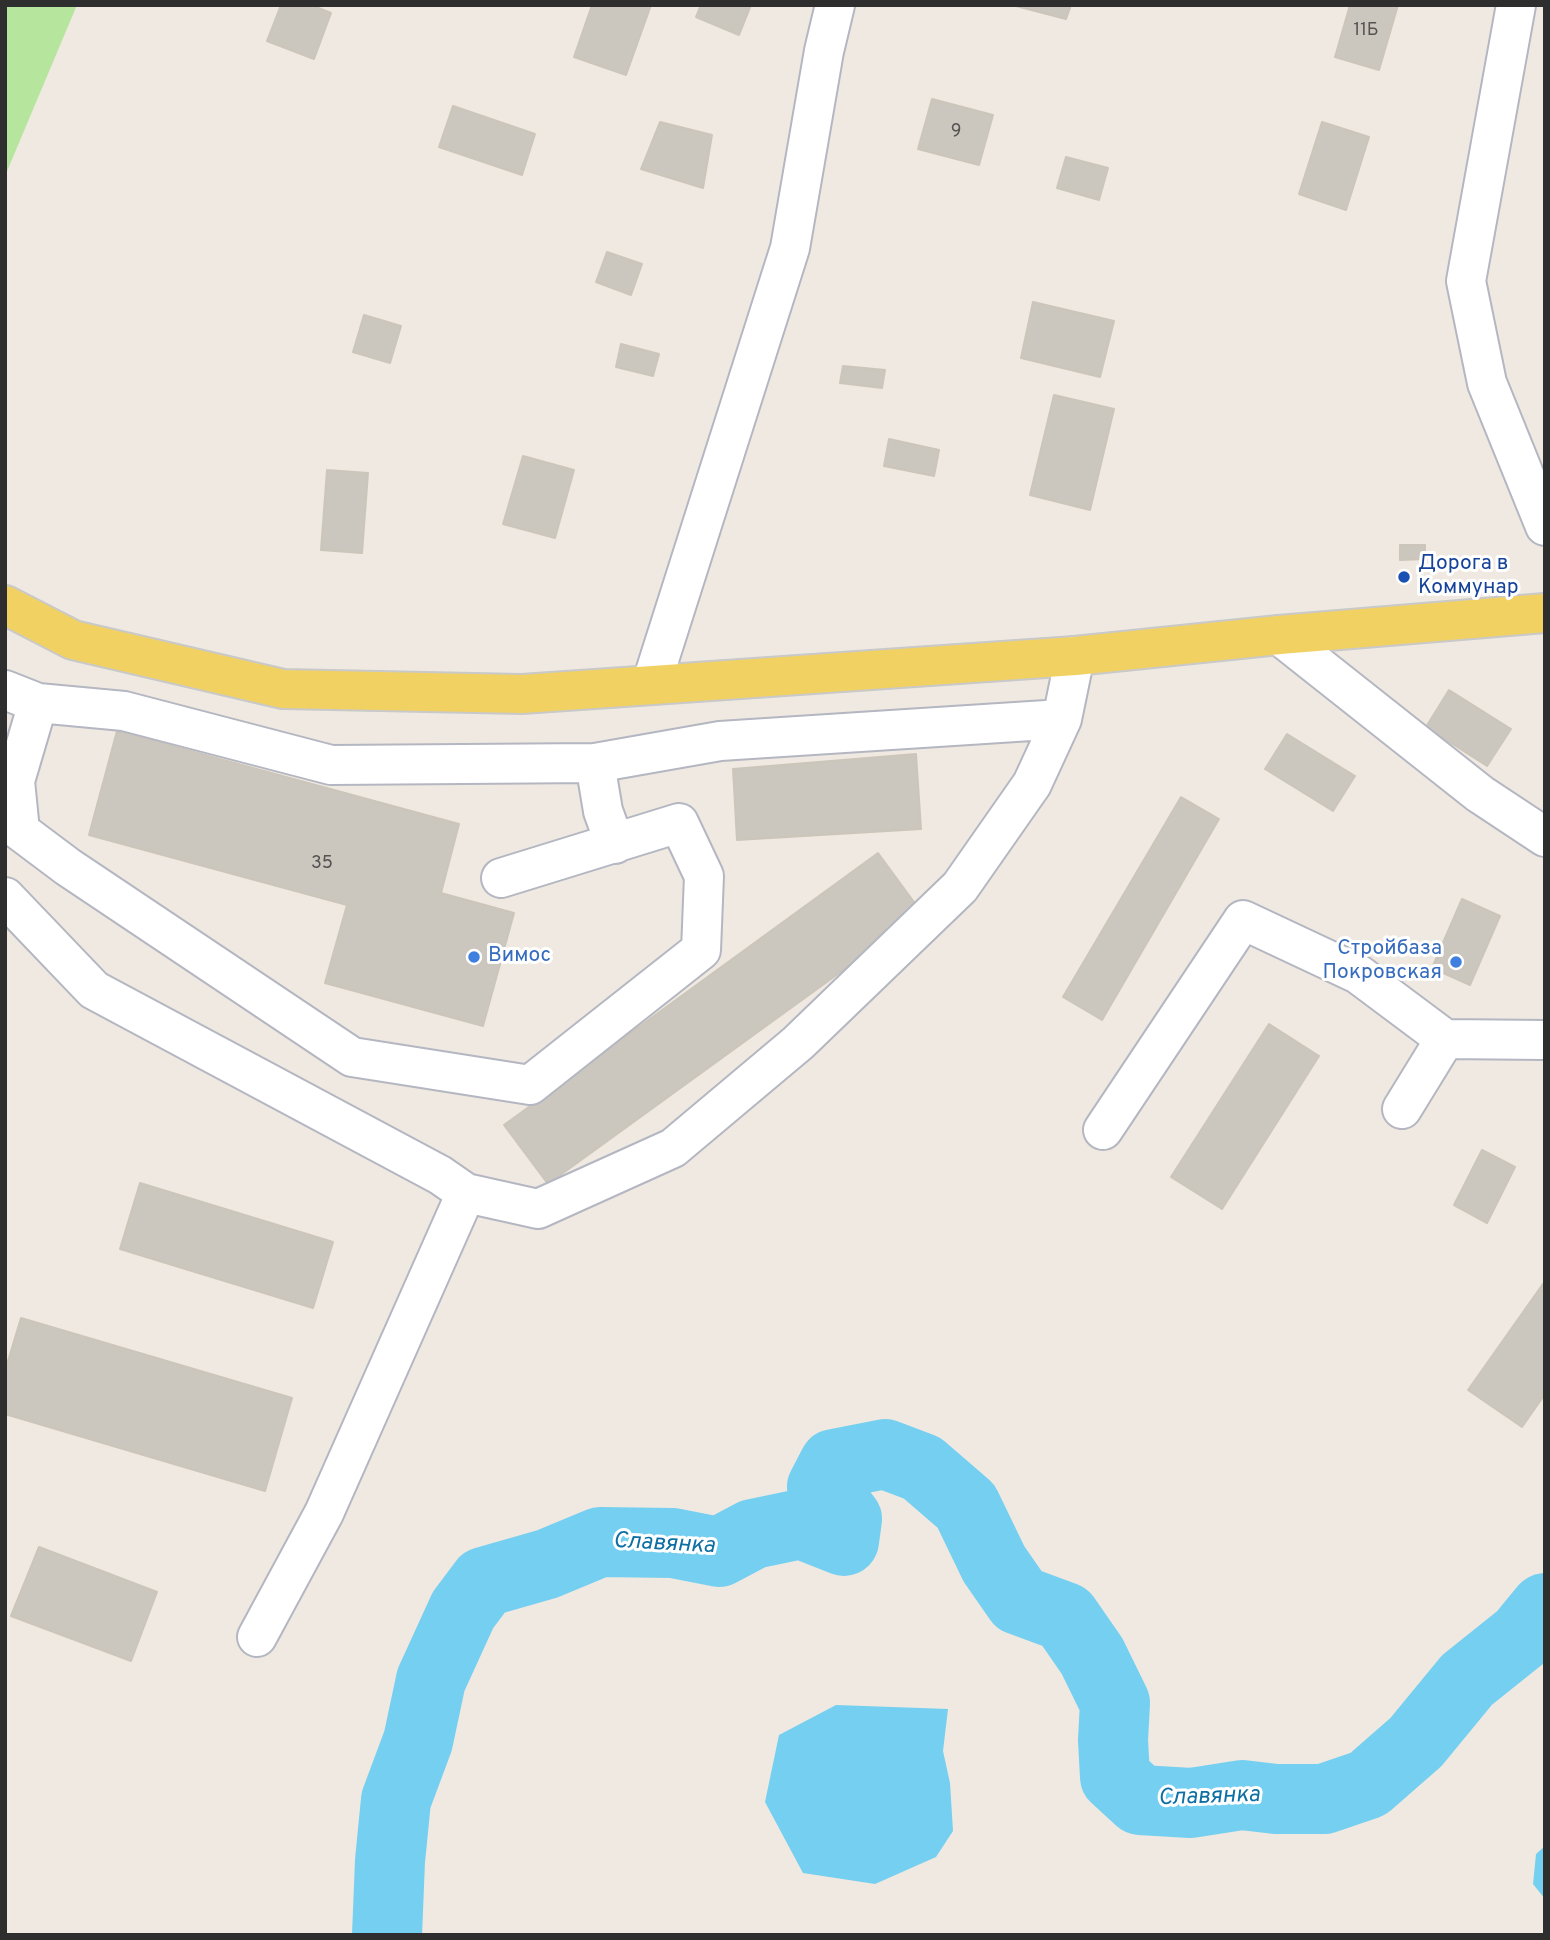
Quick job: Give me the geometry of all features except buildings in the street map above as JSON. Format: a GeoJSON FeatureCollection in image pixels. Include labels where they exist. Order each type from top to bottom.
{"type":"FeatureCollection","features":[{"type":"Feature","properties":{"kind":"main road"},"geometry":{"type":"LineString","coordinates":[[5,605],[73,640],[283,689],[522,694],[1075,656],[1279,635],[1545,613]]}},
{"type":"Feature","properties":{"kind":"street"},"geometry":{"type":"LineString","coordinates":[[651,685],[790,248],[824,51],[835,5]]}},
{"type":"Feature","properties":{"kind":"street"},"geometry":{"type":"LineString","coordinates":[[1516,5],[1466,281],[1487,383],[1545,526]]}},
{"type":"Feature","properties":{"kind":"street"},"geometry":{"type":"LineString","coordinates":[[1279,635],[1480,794],[1545,837]]}},
{"type":"Feature","properties":{"kind":"street"},"geometry":{"type":"LineString","coordinates":[[5,897],[94,990],[440,1175],[466,1193],[538,1209],[673,1148],[797,1043],[960,887],[1032,784],[1062,719],[1075,656]]}},
{"type":"Feature","properties":{"kind":"street"},"geometry":{"type":"LineString","coordinates":[[501,878],[680,824],[704,876],[701,950],[530,1085],[352,1057],[68,867],[20,831],[15,781],[22,696],[124,711],[331,765],[594,763],[720,741],[1062,719]]}},
{"type":"Feature","properties":{"kind":"street"},"geometry":{"type":"LineString","coordinates":[[594,763],[603,811],[615,844]]}},
{"type":"Feature","properties":{"kind":"street"},"geometry":{"type":"LineString","coordinates":[[1103,1130],[1243,920],[1358,974],[1445,1039],[1545,1040]]}},
{"type":"Feature","properties":{"kind":"street"},"geometry":{"type":"LineString","coordinates":[[1402,1110],[1445,1039]]}},
{"type":"Feature","properties":{"kind":"street"},"geometry":{"type":"LineString","coordinates":[[257,1637],[324,1513],[466,1193]]}},
{"type":"Feature","properties":{"kind":"green space"},"geometry":{"type":"Polygon","coordinates":[[[5,5],[77,5],[5,176],[5,5]]]}},
{"type":"Feature","properties":{"kind":"water"},"geometry":{"type":"Polygon","coordinates":[[[836,1705],[948,1709],[943,1751],[950,1783],[953,1831],[936,1857],[875,1884],[803,1873],[765,1802],[779,1735],[836,1705]]]}},
{"type":"Feature","properties":{"kind":"water"},"geometry":{"type":"Polygon","coordinates":[[[1545,1846],[1545,1899],[1533,1884],[1536,1854],[1545,1846]]]}},
{"type":"Feature","properties":{"kind":"waterway","name":"Славянка"},"geometry":{"type":"LineString","coordinates":[[387,1935],[396,1800],[418,1741],[431,1680],[463,1610],[484,1582],[547,1564],[600,1542],[673,1543],[719,1552],[753,1534],[801,1524],[844,1541],[847,1519],[822,1487],[834,1464],[885,1454],[922,1468],[966,1506],[994,1564],[1019,1600],[1065,1617],[1092,1656],[1115,1703],[1115,1777],[1140,1800],[1191,1803],[1242,1795],[1276,1799],[1324,1799],[1368,1784],[1416,1742],[1467,1680],[1522,1636],[1545,1608]]}},
{"type":"Feature","properties":{"kind":"place","name":"Дорога в Коммунар"},"geometry":{"type":"Point","coordinates":[1404,577]}},
{"type":"Feature","properties":{"kind":"place","name":"Вимос"},"geometry":{"type":"Point","coordinates":[474,957]}},
{"type":"Feature","properties":{"kind":"place","name":"Стройбаза Покровская"},"geometry":{"type":"Point","coordinates":[1456,962]}}]}
